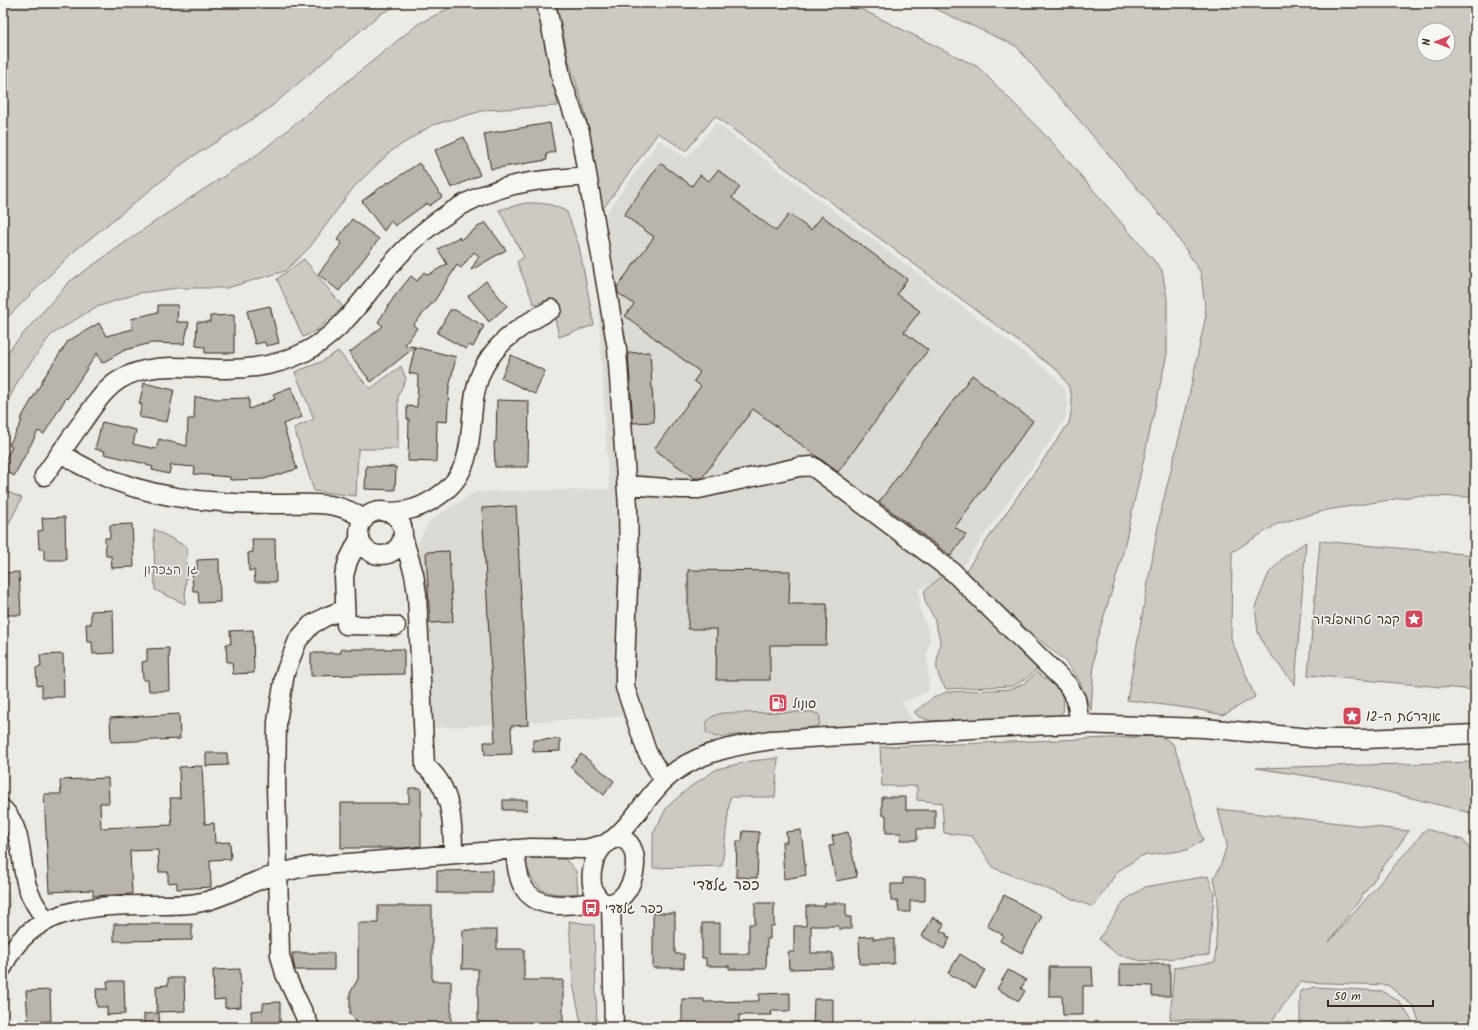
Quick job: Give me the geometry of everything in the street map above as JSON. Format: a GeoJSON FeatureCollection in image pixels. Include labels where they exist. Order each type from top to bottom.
{"type":"FeatureCollection","features":[{"type":"Feature","properties":{"kind":"street"},"geometry":{"type":"LineString","coordinates":[[546,3],[562,81],[580,133],[617,349],[627,485],[629,561],[624,667],[625,687],[647,752],[664,781]]}},
{"type":"Feature","properties":{"kind":"street"},"geometry":{"type":"LineString","coordinates":[[44,476],[105,392],[124,378],[140,371],[169,367],[245,369],[279,362],[296,356],[316,345],[342,324],[358,308],[407,247],[424,230],[449,212],[484,194],[504,188],[525,183],[587,176]]}},
{"type":"Feature","properties":{"kind":"street"},"geometry":{"type":"LineString","coordinates":[[396,626],[346,625],[344,576],[346,566],[362,528],[371,514],[403,511],[421,506],[450,488],[462,472],[466,462],[470,446],[474,395],[478,379],[484,366],[500,344],[515,332],[552,309]]}},
{"type":"Feature","properties":{"kind":"street"},"geometry":{"type":"LineString","coordinates":[[61,453],[76,463],[106,478],[160,494],[221,502],[326,504],[350,511],[362,528],[362,543],[371,553],[380,555],[394,551],[401,543],[411,518],[421,506]]}},
{"type":"Feature","properties":{"kind":"street"},"geometry":{"type":"LineString","coordinates":[[627,485],[698,489],[812,466],[953,572],[1067,684],[1076,699],[1080,724]]}},
{"type":"Feature","properties":{"kind":"street"},"geometry":{"type":"LineString","coordinates":[[385,512],[397,518],[401,523],[416,580],[425,766],[436,775],[446,797],[452,828],[453,854]]}},
{"type":"Feature","properties":{"kind":"street"},"geometry":{"type":"LineString","coordinates":[[344,588],[348,575],[356,564],[369,556],[388,555],[399,560],[405,565],[416,580]]}},
{"type":"Feature","properties":{"kind":"street"},"geometry":{"type":"LineString","coordinates":[[310,1027],[285,974],[280,955],[276,784],[277,722],[285,673],[298,640],[311,625],[326,616],[345,609]]}},
{"type":"Feature","properties":{"kind":"street"},"geometry":{"type":"LineString","coordinates":[[592,876],[595,860],[600,851],[631,822],[664,781],[678,769],[704,756],[724,749],[752,743],[790,739],[1080,724],[1211,728],[1321,739],[1366,739],[1475,734]]}},
{"type":"Feature","properties":{"kind":"street"},"geometry":{"type":"LineString","coordinates":[[515,849],[519,878],[528,894],[535,900],[546,904],[559,906],[606,902],[622,897],[633,876],[640,832],[650,798]]}},
{"type":"Feature","properties":{"kind":"street"},"geometry":{"type":"LineString","coordinates":[[3,809],[13,823],[18,834],[30,894],[36,906],[47,921]]}},
{"type":"Feature","properties":{"kind":"street"},"geometry":{"type":"LineString","coordinates":[[3,967],[12,951],[23,938],[36,927],[71,911],[116,905],[188,905],[200,903],[215,899],[278,873],[311,866],[515,849],[585,849],[622,838],[628,842],[634,852],[635,865]]}},
{"type":"Feature","properties":{"kind":"street"},"geometry":{"type":"LineString","coordinates":[[565,848],[585,861],[592,876],[593,889],[596,897],[606,902]]}},
{"type":"Feature","properties":{"kind":"street"},"geometry":{"type":"LineString","coordinates":[[606,902],[614,1027]]}},
{"type":"Feature","properties":{"kind":"shaded area"},"geometry":{"type":"Polygon","coordinates":[[[716,123],[1054,375],[1064,387],[1068,404],[1065,420],[959,572],[919,589],[920,610],[930,639],[927,654],[929,691],[902,703],[912,720],[817,733],[726,741],[697,747],[667,766],[649,729],[625,716],[433,728],[418,543],[430,520],[475,492],[609,489],[594,238],[604,216],[659,140],[687,158],[716,123]]]}},
{"type":"Feature","properties":{"kind":"shaded area"},"geometry":{"type":"Polygon","coordinates":[[[3,886],[12,901],[3,928],[3,886]]]}},
{"type":"Feature","properties":{"kind":"green space"},"geometry":{"type":"Polygon","coordinates":[[[3,3],[402,3],[380,14],[267,110],[189,159],[72,253],[3,322],[3,3]]]}},
{"type":"Feature","properties":{"kind":"green space"},"geometry":{"type":"Polygon","coordinates":[[[459,3],[536,3],[558,106],[486,110],[432,125],[390,152],[353,188],[310,247],[285,271],[227,288],[178,288],[139,293],[94,308],[51,335],[20,377],[3,411],[3,358],[69,282],[157,220],[258,154],[418,24],[459,3]]]}},
{"type":"Feature","properties":{"kind":"green space"},"geometry":{"type":"Polygon","coordinates":[[[556,3],[826,3],[863,10],[978,67],[1051,141],[1162,270],[1167,298],[1167,354],[1121,561],[1095,645],[1091,711],[1079,680],[1064,660],[962,576],[1069,423],[1072,407],[1070,390],[1058,371],[715,116],[686,151],[658,133],[600,213],[586,115],[569,61],[556,3]]]}},
{"type":"Feature","properties":{"kind":"green space"},"geometry":{"type":"Polygon","coordinates":[[[923,3],[1472,3],[1475,9],[1475,497],[1414,496],[1327,510],[1277,524],[1232,552],[1231,639],[1255,697],[1223,715],[1194,709],[1127,700],[1161,510],[1187,406],[1206,315],[1201,273],[1172,229],[1016,46],[923,3]]]}},
{"type":"Feature","properties":{"kind":"green space"},"geometry":{"type":"Polygon","coordinates":[[[525,203],[547,204],[567,212],[579,246],[594,325],[559,337],[551,299],[534,304],[517,262],[524,257],[499,210],[525,203]]]}},
{"type":"Feature","properties":{"kind":"green space"},"geometry":{"type":"Polygon","coordinates":[[[304,259],[343,307],[317,330],[303,337],[277,279],[304,259]]]}},
{"type":"Feature","properties":{"kind":"green space"},"geometry":{"type":"Polygon","coordinates":[[[338,351],[370,389],[401,366],[406,379],[398,395],[398,449],[358,449],[356,496],[314,491],[294,428],[314,419],[295,372],[321,362],[338,351]]]}},
{"type":"Feature","properties":{"kind":"green space"},"geometry":{"type":"Polygon","coordinates":[[[3,490],[22,498],[3,535],[3,490]]]}},
{"type":"Feature","properties":{"kind":"green space","name":"גן הזכרון"},"geometry":{"type":"Polygon","coordinates":[[[154,529],[187,547],[185,604],[155,590],[154,529]]]}},
{"type":"Feature","properties":{"kind":"green space"},"geometry":{"type":"Polygon","coordinates":[[[1320,541],[1475,555],[1475,690],[1308,675],[1320,541]]]}},
{"type":"Feature","properties":{"kind":"green space"},"geometry":{"type":"Polygon","coordinates":[[[1306,542],[1295,685],[1265,647],[1258,632],[1255,607],[1269,573],[1285,556],[1306,542]]]}},
{"type":"Feature","properties":{"kind":"green space"},"geometry":{"type":"Polygon","coordinates":[[[945,574],[1037,669],[1026,679],[1012,686],[946,689],[939,677],[937,669],[940,644],[939,637],[935,621],[926,603],[924,595],[925,590],[945,574]]]}},
{"type":"Feature","properties":{"kind":"green space"},"geometry":{"type":"Polygon","coordinates":[[[1037,672],[1053,685],[1061,694],[1064,705],[1063,712],[1057,717],[931,721],[919,717],[914,712],[933,698],[946,692],[1012,689],[1026,682],[1037,672]]]}},
{"type":"Feature","properties":{"kind":"green space"},"geometry":{"type":"Polygon","coordinates":[[[812,712],[818,714],[820,717],[819,725],[814,727],[716,737],[706,732],[708,721],[715,715],[723,713],[812,712]]]}},
{"type":"Feature","properties":{"kind":"green space"},"geometry":{"type":"Polygon","coordinates":[[[1161,736],[1173,744],[1181,765],[1203,840],[1187,850],[1141,856],[1118,871],[1093,907],[994,868],[972,836],[944,833],[942,803],[917,800],[917,786],[882,786],[880,747],[1161,736]]]}},
{"type":"Feature","properties":{"kind":"green space"},"geometry":{"type":"Polygon","coordinates":[[[778,758],[775,797],[730,797],[722,866],[653,868],[653,834],[667,807],[690,787],[717,769],[751,761],[778,758]]]}},
{"type":"Feature","properties":{"kind":"green space"},"geometry":{"type":"Polygon","coordinates":[[[1475,762],[1475,814],[1352,783],[1256,768],[1475,762]]]}},
{"type":"Feature","properties":{"kind":"green space"},"geometry":{"type":"Polygon","coordinates":[[[1218,809],[1409,831],[1329,942],[1426,829],[1463,840],[1475,857],[1475,1027],[1421,1027],[1414,1007],[1388,985],[1300,982],[1271,1022],[1170,1019],[1174,968],[1215,962],[1218,899],[1214,878],[1220,867],[1227,845],[1218,809]]]}},
{"type":"Feature","properties":{"kind":"green space"},"geometry":{"type":"Polygon","coordinates":[[[523,858],[565,859],[576,871],[578,893],[556,894],[542,889],[532,878],[523,858]]]}},
{"type":"Feature","properties":{"kind":"green space"},"geometry":{"type":"Polygon","coordinates":[[[1208,876],[1214,894],[1209,955],[1142,961],[1118,955],[1099,939],[1124,901],[1145,887],[1208,876]]]}},
{"type":"Feature","properties":{"kind":"green space"},"geometry":{"type":"Polygon","coordinates":[[[569,921],[594,925],[597,1027],[582,1027],[573,984],[569,921]]]}},
{"type":"Feature","properties":{"kind":"green space"},"geometry":{"type":"Polygon","coordinates":[[[1315,987],[1382,991],[1399,1001],[1416,1027],[1354,1027],[1346,1019],[1339,1027],[1300,1027],[1300,991],[1315,987]]]}},
{"type":"Feature","properties":{"kind":"building"},"geometry":{"type":"Polygon","coordinates":[[[550,123],[555,152],[546,154],[547,160],[491,169],[484,134],[550,123]]]}},
{"type":"Feature","properties":{"kind":"building"},"geometry":{"type":"Polygon","coordinates":[[[464,137],[480,175],[451,188],[435,150],[464,137]]]}},
{"type":"Feature","properties":{"kind":"building"},"geometry":{"type":"Polygon","coordinates":[[[419,163],[442,197],[429,206],[427,203],[395,226],[391,221],[384,231],[362,201],[388,182],[389,183],[419,163]]]}},
{"type":"Feature","properties":{"kind":"building"},"geometry":{"type":"Polygon","coordinates":[[[660,163],[692,186],[700,175],[709,181],[718,170],[740,187],[732,198],[776,231],[789,214],[811,230],[822,216],[907,279],[897,294],[920,311],[904,332],[928,350],[838,472],[753,409],[702,478],[694,478],[654,449],[701,386],[694,381],[700,372],[625,316],[634,304],[618,293],[617,287],[654,237],[624,215],[660,163]]]}},
{"type":"Feature","properties":{"kind":"building"},"geometry":{"type":"Polygon","coordinates":[[[352,219],[379,239],[339,291],[318,274],[342,243],[337,240],[352,219]]]}},
{"type":"Feature","properties":{"kind":"building"},"geometry":{"type":"Polygon","coordinates":[[[485,222],[506,250],[471,270],[479,256],[474,252],[461,268],[457,265],[435,300],[413,325],[417,328],[405,345],[415,347],[371,382],[349,353],[383,326],[378,322],[394,297],[411,276],[417,281],[424,272],[428,275],[447,264],[438,249],[459,237],[460,240],[485,222]]]}},
{"type":"Feature","properties":{"kind":"building"},"geometry":{"type":"Polygon","coordinates":[[[486,281],[507,306],[489,322],[468,296],[486,281]]]}},
{"type":"Feature","properties":{"kind":"building"},"geometry":{"type":"Polygon","coordinates":[[[158,305],[178,305],[177,322],[189,322],[184,344],[151,343],[125,350],[102,363],[97,353],[67,399],[66,398],[44,434],[38,431],[14,476],[3,469],[3,464],[12,447],[9,445],[22,421],[20,420],[41,382],[68,341],[99,323],[106,336],[133,329],[131,319],[158,312],[158,305]]]}},
{"type":"Feature","properties":{"kind":"building"},"geometry":{"type":"Polygon","coordinates":[[[270,306],[279,343],[266,346],[265,342],[255,344],[247,311],[270,306]]]}},
{"type":"Feature","properties":{"kind":"building"},"geometry":{"type":"Polygon","coordinates":[[[450,310],[455,310],[484,326],[473,347],[469,345],[466,349],[437,333],[450,310]]]}},
{"type":"Feature","properties":{"kind":"building"},"geometry":{"type":"Polygon","coordinates":[[[234,315],[234,353],[205,353],[205,347],[196,346],[197,322],[210,322],[210,316],[234,315]]]}},
{"type":"Feature","properties":{"kind":"building"},"geometry":{"type":"Polygon","coordinates":[[[415,347],[456,357],[449,388],[447,422],[437,421],[436,462],[408,461],[409,419],[407,419],[407,406],[417,407],[418,375],[409,373],[415,347]]]}},
{"type":"Feature","properties":{"kind":"building"},"geometry":{"type":"Polygon","coordinates":[[[650,352],[654,422],[633,423],[628,353],[650,352]]]}},
{"type":"Feature","properties":{"kind":"building"},"geometry":{"type":"Polygon","coordinates":[[[511,355],[545,371],[535,394],[501,378],[511,355]]]}},
{"type":"Feature","properties":{"kind":"building"},"geometry":{"type":"Polygon","coordinates":[[[972,375],[1033,421],[955,527],[966,535],[951,556],[879,502],[972,375]]]}},
{"type":"Feature","properties":{"kind":"building"},"geometry":{"type":"Polygon","coordinates":[[[144,383],[174,390],[167,422],[139,417],[142,404],[139,404],[144,383]]]}},
{"type":"Feature","properties":{"kind":"building"},"geometry":{"type":"Polygon","coordinates":[[[291,387],[302,417],[283,424],[297,469],[264,479],[230,480],[230,477],[194,474],[195,467],[171,465],[169,474],[152,470],[153,467],[146,464],[104,454],[105,451],[95,449],[102,422],[136,430],[133,444],[156,449],[159,439],[187,446],[188,419],[194,419],[195,397],[214,399],[249,398],[249,409],[275,399],[273,394],[291,387]]]}},
{"type":"Feature","properties":{"kind":"building"},"geometry":{"type":"Polygon","coordinates":[[[497,400],[529,401],[528,467],[495,467],[494,442],[496,442],[497,400]]]}},
{"type":"Feature","properties":{"kind":"building"},"geometry":{"type":"Polygon","coordinates":[[[366,466],[396,467],[395,490],[365,489],[366,466]]]}},
{"type":"Feature","properties":{"kind":"building"},"geometry":{"type":"Polygon","coordinates":[[[516,506],[528,725],[511,726],[512,754],[485,755],[484,742],[495,742],[482,508],[516,506]]]}},
{"type":"Feature","properties":{"kind":"building"},"geometry":{"type":"Polygon","coordinates":[[[65,517],[66,560],[44,560],[44,549],[39,549],[38,531],[43,530],[42,518],[65,517]]]}},
{"type":"Feature","properties":{"kind":"building"},"geometry":{"type":"Polygon","coordinates":[[[132,524],[134,567],[112,568],[111,556],[106,556],[105,538],[110,538],[110,525],[132,524]]]}},
{"type":"Feature","properties":{"kind":"building"},"geometry":{"type":"Polygon","coordinates":[[[252,539],[275,539],[276,582],[255,582],[254,570],[249,571],[248,553],[253,552],[252,539]]]}},
{"type":"Feature","properties":{"kind":"building"},"geometry":{"type":"Polygon","coordinates":[[[449,551],[453,622],[430,623],[426,552],[449,551]]]}},
{"type":"Feature","properties":{"kind":"building"},"geometry":{"type":"Polygon","coordinates":[[[219,559],[220,602],[199,603],[198,591],[193,591],[192,573],[197,573],[197,560],[219,559]]]}},
{"type":"Feature","properties":{"kind":"building"},"geometry":{"type":"Polygon","coordinates":[[[688,570],[790,571],[789,604],[827,604],[826,645],[770,645],[770,680],[716,680],[717,629],[688,629],[688,570]]]}},
{"type":"Feature","properties":{"kind":"building"},"geometry":{"type":"Polygon","coordinates":[[[19,572],[21,615],[3,615],[3,573],[19,572]]]}},
{"type":"Feature","properties":{"kind":"building"},"geometry":{"type":"Polygon","coordinates":[[[113,610],[114,653],[93,654],[92,642],[87,642],[86,624],[91,624],[91,611],[113,610]]]}},
{"type":"Feature","properties":{"kind":"building"},"geometry":{"type":"Polygon","coordinates":[[[253,630],[254,673],[233,674],[232,662],[227,662],[226,644],[231,644],[230,631],[253,630]]]}},
{"type":"Feature","properties":{"kind":"building"},"geometry":{"type":"Polygon","coordinates":[[[169,648],[170,691],[149,691],[148,680],[143,680],[142,662],[147,661],[147,649],[169,648]]]}},
{"type":"Feature","properties":{"kind":"building"},"geometry":{"type":"Polygon","coordinates":[[[341,649],[404,649],[404,674],[311,676],[311,653],[341,653],[341,649]]]}},
{"type":"Feature","properties":{"kind":"building"},"geometry":{"type":"Polygon","coordinates":[[[63,654],[64,697],[42,697],[42,685],[37,686],[36,668],[41,667],[40,655],[63,654]]]}},
{"type":"Feature","properties":{"kind":"building"},"geometry":{"type":"Polygon","coordinates":[[[179,714],[180,739],[111,742],[110,718],[179,714]]]}},
{"type":"Feature","properties":{"kind":"building"},"geometry":{"type":"Polygon","coordinates":[[[560,739],[560,751],[533,752],[533,740],[560,739]]]}},
{"type":"Feature","properties":{"kind":"building"},"geometry":{"type":"Polygon","coordinates":[[[206,753],[227,753],[228,765],[206,766],[206,753]]]}},
{"type":"Feature","properties":{"kind":"building"},"geometry":{"type":"Polygon","coordinates":[[[581,754],[614,781],[604,795],[570,767],[581,754]]]}},
{"type":"Feature","properties":{"kind":"building"},"geometry":{"type":"Polygon","coordinates":[[[202,766],[205,824],[214,823],[215,843],[230,842],[231,859],[210,860],[211,887],[177,889],[177,882],[168,883],[168,872],[159,872],[158,850],[130,851],[132,894],[93,896],[93,890],[49,892],[44,794],[61,794],[60,780],[108,778],[109,803],[100,803],[101,828],[172,825],[170,798],[180,798],[179,767],[202,766]]]}},
{"type":"Feature","properties":{"kind":"building"},"geometry":{"type":"Polygon","coordinates":[[[409,788],[421,788],[421,846],[405,848],[341,848],[341,803],[409,803],[409,788]]]}},
{"type":"Feature","properties":{"kind":"building"},"geometry":{"type":"Polygon","coordinates":[[[882,797],[906,797],[906,810],[935,810],[935,829],[917,829],[917,840],[900,840],[901,833],[886,833],[886,815],[882,815],[882,797]]]}},
{"type":"Feature","properties":{"kind":"building"},"geometry":{"type":"Polygon","coordinates":[[[503,800],[527,800],[527,810],[503,810],[503,800]]]}},
{"type":"Feature","properties":{"kind":"building"},"geometry":{"type":"Polygon","coordinates":[[[801,830],[806,875],[784,879],[782,842],[787,842],[786,832],[801,830]]]}},
{"type":"Feature","properties":{"kind":"building"},"geometry":{"type":"Polygon","coordinates":[[[743,831],[759,832],[757,878],[736,877],[737,841],[742,841],[743,831]]]}},
{"type":"Feature","properties":{"kind":"building"},"geometry":{"type":"Polygon","coordinates":[[[848,832],[857,877],[836,881],[829,846],[834,845],[832,836],[848,832]]]}},
{"type":"Feature","properties":{"kind":"building"},"geometry":{"type":"Polygon","coordinates":[[[492,870],[492,893],[437,893],[437,871],[492,870]]]}},
{"type":"Feature","properties":{"kind":"building"},"geometry":{"type":"Polygon","coordinates":[[[903,878],[925,878],[925,901],[910,901],[910,912],[899,912],[898,901],[891,901],[891,884],[903,884],[903,878]]]}},
{"type":"Feature","properties":{"kind":"building"},"geometry":{"type":"Polygon","coordinates":[[[1004,895],[1042,916],[1022,953],[1000,941],[1003,935],[987,926],[1004,895]]]}},
{"type":"Feature","properties":{"kind":"building"},"geometry":{"type":"Polygon","coordinates":[[[755,903],[774,903],[774,926],[770,926],[770,939],[767,939],[766,969],[729,969],[729,966],[706,966],[706,958],[702,958],[702,923],[720,923],[720,954],[749,954],[749,924],[755,924],[755,903]]]}},
{"type":"Feature","properties":{"kind":"building"},"geometry":{"type":"Polygon","coordinates":[[[825,903],[846,903],[846,917],[851,917],[851,929],[839,929],[839,926],[811,926],[811,953],[833,953],[833,968],[789,969],[788,952],[794,952],[794,926],[806,926],[806,906],[825,906],[825,903]]]}},
{"type":"Feature","properties":{"kind":"building"},"geometry":{"type":"Polygon","coordinates":[[[378,906],[432,906],[432,981],[451,981],[451,1025],[433,1025],[433,1027],[362,1027],[350,1015],[350,993],[358,979],[358,923],[378,923],[378,906]]]}},
{"type":"Feature","properties":{"kind":"building"},"geometry":{"type":"Polygon","coordinates":[[[653,913],[675,913],[675,954],[684,954],[684,968],[653,968],[653,913]]]}},
{"type":"Feature","properties":{"kind":"building"},"geometry":{"type":"Polygon","coordinates":[[[933,917],[944,924],[940,931],[947,934],[946,936],[950,938],[944,949],[922,936],[933,917]]]}},
{"type":"Feature","properties":{"kind":"building"},"geometry":{"type":"Polygon","coordinates":[[[114,924],[192,924],[192,940],[114,941],[114,924]]]}},
{"type":"Feature","properties":{"kind":"building"},"geometry":{"type":"Polygon","coordinates":[[[463,930],[497,930],[497,949],[524,949],[524,980],[563,980],[563,1024],[503,1024],[503,1027],[478,1027],[478,969],[462,969],[463,930]]]}},
{"type":"Feature","properties":{"kind":"building"},"geometry":{"type":"Polygon","coordinates":[[[873,936],[873,939],[894,939],[894,964],[860,964],[859,937],[873,936]]]}},
{"type":"Feature","properties":{"kind":"building"},"geometry":{"type":"Polygon","coordinates":[[[292,953],[334,953],[334,970],[295,970],[292,953]]]}},
{"type":"Feature","properties":{"kind":"building"},"geometry":{"type":"Polygon","coordinates":[[[960,954],[985,970],[975,988],[948,973],[960,954]]]}},
{"type":"Feature","properties":{"kind":"building"},"geometry":{"type":"Polygon","coordinates":[[[1120,964],[1170,964],[1170,996],[1152,996],[1152,986],[1120,985],[1120,964]]]}},
{"type":"Feature","properties":{"kind":"building"},"geometry":{"type":"Polygon","coordinates":[[[1049,967],[1092,967],[1093,986],[1083,986],[1083,1015],[1063,1015],[1062,996],[1049,996],[1049,967]]]}},
{"type":"Feature","properties":{"kind":"building"},"geometry":{"type":"Polygon","coordinates":[[[240,969],[241,1007],[225,1008],[225,999],[214,1000],[213,970],[240,969]]]}},
{"type":"Feature","properties":{"kind":"building"},"geometry":{"type":"Polygon","coordinates":[[[1008,970],[1026,980],[1021,988],[1025,991],[1019,1001],[997,989],[1008,970]]]}},
{"type":"Feature","properties":{"kind":"building"},"geometry":{"type":"Polygon","coordinates":[[[168,978],[184,978],[185,1011],[157,1012],[156,986],[168,985],[168,978]]]}},
{"type":"Feature","properties":{"kind":"building"},"geometry":{"type":"Polygon","coordinates":[[[107,981],[124,981],[125,1014],[107,1015],[107,1007],[97,1007],[96,989],[108,989],[107,981]]]}},
{"type":"Feature","properties":{"kind":"building"},"geometry":{"type":"Polygon","coordinates":[[[50,990],[51,1021],[28,1022],[26,991],[50,990]]]}},
{"type":"Feature","properties":{"kind":"building"},"geometry":{"type":"Polygon","coordinates":[[[790,993],[790,1011],[771,1011],[772,1015],[739,1015],[739,1027],[688,1027],[688,1024],[682,1024],[682,999],[704,999],[704,1002],[759,1001],[759,994],[790,993]]]}},
{"type":"Feature","properties":{"kind":"building"},"geometry":{"type":"Polygon","coordinates":[[[814,999],[833,999],[833,1027],[813,1027],[814,999]]]}},
{"type":"Feature","properties":{"kind":"building"},"geometry":{"type":"Polygon","coordinates":[[[280,1002],[280,1027],[252,1027],[251,1011],[263,1010],[263,1003],[280,1002]]]}},
{"type":"Feature","properties":{"kind":"building"},"geometry":{"type":"Polygon","coordinates":[[[159,1013],[160,1027],[144,1027],[144,1014],[159,1013]]]}},
{"type":"Feature","properties":{"kind":"place","name":"קבר טרומפלדור"},"geometry":{"type":"Point","coordinates":[1414,619]}},
{"type":"Feature","properties":{"kind":"place","name":"סונול"},"geometry":{"type":"Point","coordinates":[778,703]}},
{"type":"Feature","properties":{"kind":"place","name":"אנדרטת ה-12"},"geometry":{"type":"Point","coordinates":[1352,716]}},
{"type":"Feature","properties":{"kind":"place","name":"כפר גלעדי"},"geometry":{"type":"Point","coordinates":[591,908]}},
{"type":"Feature","properties":{"kind":"district","name":"כפר גלעדי"},"geometry":{"type":"Point","coordinates":[726,885]}}]}
